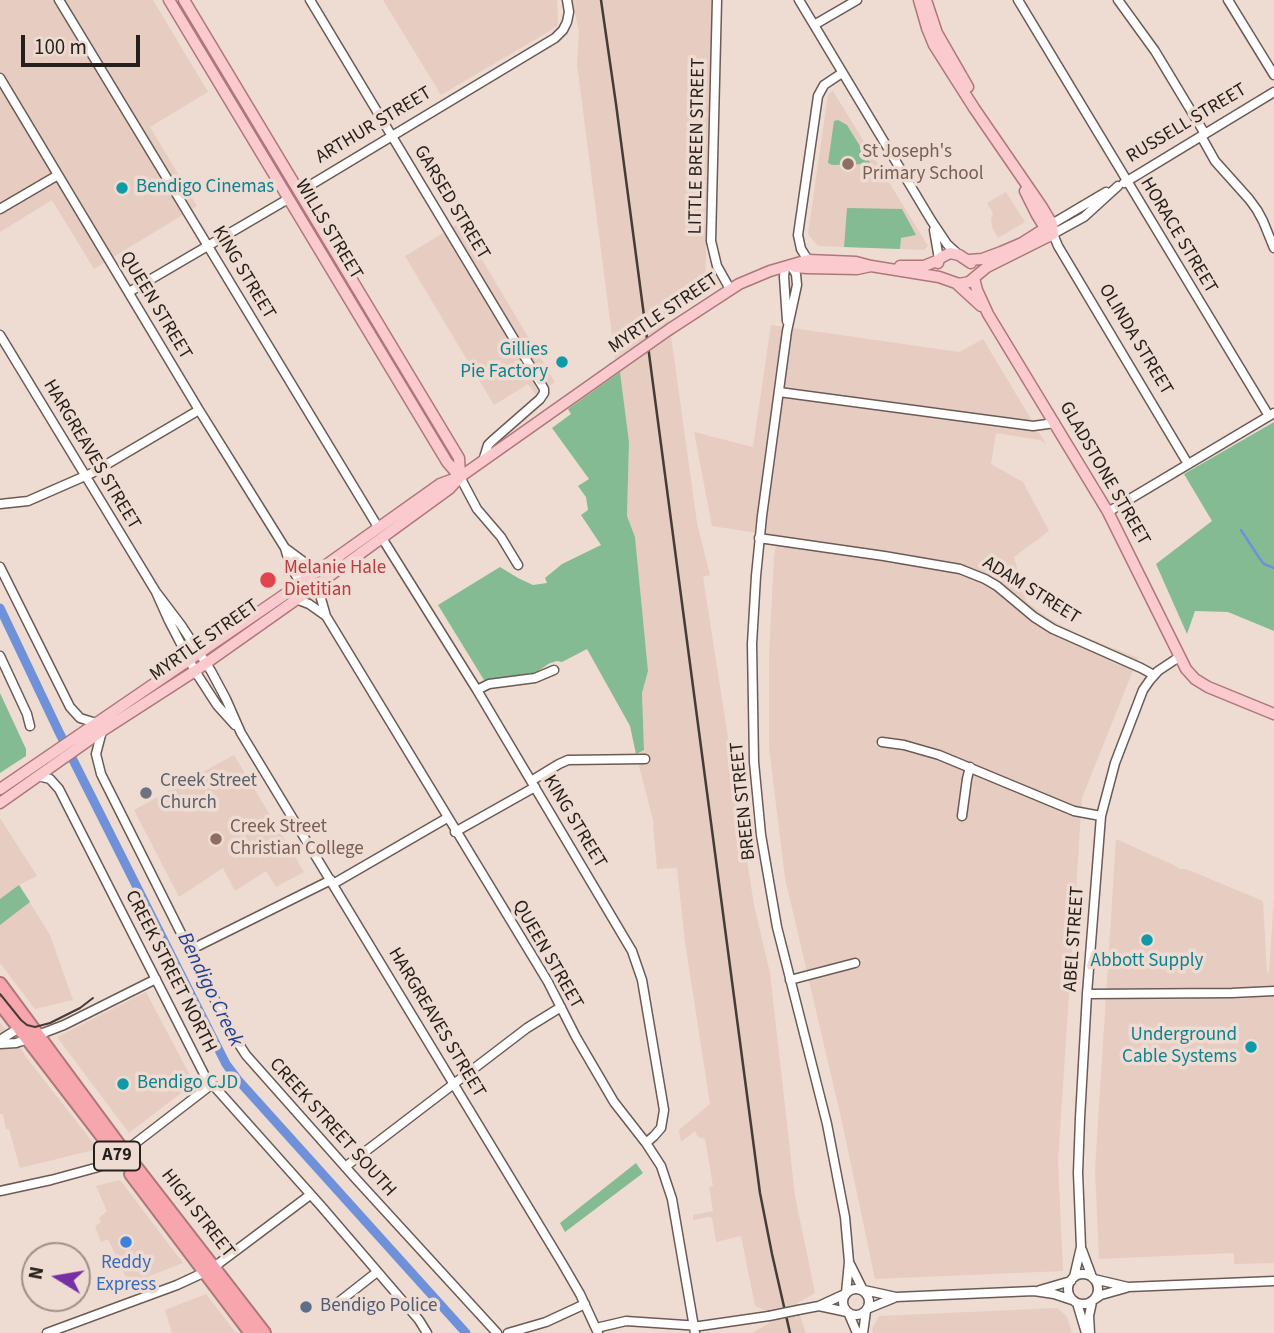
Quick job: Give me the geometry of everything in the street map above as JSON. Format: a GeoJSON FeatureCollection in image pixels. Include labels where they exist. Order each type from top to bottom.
{"type":"FeatureCollection","features":[{"type":"Feature","properties":{"kind":"highway","name":"HIGH STREET"},"geometry":{"type":"LineString","coordinates":[[0,984],[24,1025],[121,1154],[210,1270],[264,1333]]}},
{"type":"Feature","properties":{"kind":"highway","name":"HIGH STREET"},"geometry":{"type":"LineString","coordinates":[[0,1003],[24,1025]]}},
{"type":"Feature","properties":{"kind":"highway","name":"HIGH STREET"},"geometry":{"type":"LineString","coordinates":[[210,1270],[251,1333]]}},
{"type":"Feature","properties":{"kind":"main road","name":"WILLS STREET"},"geometry":{"type":"LineString","coordinates":[[169,0],[447,461],[460,477]]}},
{"type":"Feature","properties":{"kind":"main road","name":"WILLS STREET"},"geometry":{"type":"LineString","coordinates":[[184,0],[459,458],[460,477]]}},
{"type":"Feature","properties":{"kind":"main road","name":"OLINDA STREET"},"geometry":{"type":"LineString","coordinates":[[919,0],[934,45],[998,142]]}},
{"type":"Feature","properties":{"kind":"main road","name":"OLINDA STREET"},"geometry":{"type":"LineString","coordinates":[[926,0],[942,44],[1015,170],[1035,211],[1050,229]]}},
{"type":"Feature","properties":{"kind":"main road","name":"ARTHUR STREET"},"geometry":{"type":"LineString","coordinates":[[288,199],[299,192]]}},
{"type":"Feature","properties":{"kind":"main road","name":"RUSSELL STREET"},"geometry":{"type":"LineString","coordinates":[[969,260],[982,259],[1001,252],[1050,229]]}},
{"type":"Feature","properties":{"kind":"main road","name":"RUSSELL STREET"},"geometry":{"type":"LineString","coordinates":[[974,277],[1050,229]]}},
{"type":"Feature","properties":{"kind":"main road"},"geometry":{"type":"LineString","coordinates":[[948,254],[959,255],[969,260],[974,277],[964,284],[944,279],[939,271],[939,260],[948,254]]}},
{"type":"Feature","properties":{"kind":"main road","name":"MYRTLE STREET"},"geometry":{"type":"LineString","coordinates":[[99,727],[195,671],[449,489],[460,477],[730,289],[757,275],[808,260],[856,262],[944,279]]}},
{"type":"Feature","properties":{"kind":"main road","name":"MYRTLE STREET"},"geometry":{"type":"LineString","coordinates":[[788,266],[857,270],[871,266],[924,266],[939,260]]}},
{"type":"Feature","properties":{"kind":"main road","name":"GLADSTONE STREET"},"geometry":{"type":"LineString","coordinates":[[974,277],[988,314],[1108,512],[1179,657]]}},
{"type":"Feature","properties":{"kind":"main road","name":"GLADSTONE STREET"},"geometry":{"type":"LineString","coordinates":[[957,284],[988,314]]}},
{"type":"Feature","properties":{"kind":"main road","name":"MYRTLE STREET"},"geometry":{"type":"LineString","coordinates":[[0,789],[99,727],[188,659],[440,484],[460,477]]}},
{"type":"Feature","properties":{"kind":"main road"},"geometry":{"type":"LineString","coordinates":[[1179,657],[1190,675],[1200,683],[1274,714]]}},
{"type":"Feature","properties":{"kind":"main road","name":"MYRTLE STREET"},"geometry":{"type":"LineString","coordinates":[[0,803],[38,776],[55,757]]}},
{"type":"Feature","properties":{"kind":"street","name":"KING STREET"},"geometry":{"type":"LineString","coordinates":[[59,0],[378,527]]}},
{"type":"Feature","properties":{"kind":"street","name":"GARSED STREET"},"geometry":{"type":"LineString","coordinates":[[310,0],[543,387],[541,398],[490,443],[483,461]]}},
{"type":"Feature","properties":{"kind":"street","name":"ARTHUR STREET"},"geometry":{"type":"LineString","coordinates":[[299,192],[548,42],[563,30],[568,17],[567,0]]}},
{"type":"Feature","properties":{"kind":"street","name":"LITTLE BREEN STREET"},"geometry":{"type":"LineString","coordinates":[[718,0],[711,241],[717,265],[730,289]]}},
{"type":"Feature","properties":{"kind":"street"},"geometry":{"type":"LineString","coordinates":[[799,0],[931,220],[947,244],[959,255]]}},
{"type":"Feature","properties":{"kind":"street"},"geometry":{"type":"LineString","coordinates":[[814,25],[857,0]]}},
{"type":"Feature","properties":{"kind":"street","name":"HORACE STREET"},"geometry":{"type":"LineString","coordinates":[[1018,0],[1271,414]]}},
{"type":"Feature","properties":{"kind":"street"},"geometry":{"type":"LineString","coordinates":[[1118,0],[1155,51],[1215,161],[1257,210],[1274,248]]}},
{"type":"Feature","properties":{"kind":"street"},"geometry":{"type":"LineString","coordinates":[[1228,0],[1274,75]]}},
{"type":"Feature","properties":{"kind":"street"},"geometry":{"type":"LineString","coordinates":[[808,260],[801,249],[799,235],[818,96],[824,85],[842,73]]}},
{"type":"Feature","properties":{"kind":"street","name":"QUEEN STREET"},"geometry":{"type":"LineString","coordinates":[[0,78],[287,555],[309,576]]}},
{"type":"Feature","properties":{"kind":"street","name":"RUSSELL STREET"},"geometry":{"type":"LineString","coordinates":[[1050,229],[1274,92]]}},
{"type":"Feature","properties":{"kind":"street"},"geometry":{"type":"LineString","coordinates":[[0,209],[58,175]]}},
{"type":"Feature","properties":{"kind":"street","name":"ARTHUR STREET"},"geometry":{"type":"LineString","coordinates":[[129,292],[288,199]]}},
{"type":"Feature","properties":{"kind":"street"},"geometry":{"type":"LineString","coordinates":[[931,220],[938,243],[939,260]]}},
{"type":"Feature","properties":{"kind":"street","name":"OLINDA STREET"},"geometry":{"type":"LineString","coordinates":[[1050,229],[1188,464]]}},
{"type":"Feature","properties":{"kind":"street","name":"BREEN STREET"},"geometry":{"type":"LineString","coordinates":[[788,266],[784,277],[788,331],[759,538],[752,654],[753,740],[761,835],[777,928],[827,1124],[845,1217],[849,1262],[846,1293]]}},
{"type":"Feature","properties":{"kind":"street","name":"HARGREAVES STREET"},"geometry":{"type":"LineString","coordinates":[[0,335],[156,592],[195,671],[241,733]]}},
{"type":"Feature","properties":{"kind":"street"},"geometry":{"type":"LineString","coordinates":[[779,392],[1033,426],[1055,423]]}},
{"type":"Feature","properties":{"kind":"street"},"geometry":{"type":"LineString","coordinates":[[0,504],[28,501],[101,469],[199,410]]}},
{"type":"Feature","properties":{"kind":"street"},"geometry":{"type":"LineString","coordinates":[[1108,512],[1271,414]]}},
{"type":"Feature","properties":{"kind":"street","name":"WILLS STREET"},"geometry":{"type":"LineString","coordinates":[[460,477],[477,509],[518,565]]}},
{"type":"Feature","properties":{"kind":"street","name":"KING STREET"},"geometry":{"type":"LineString","coordinates":[[382,538],[477,690],[626,939],[638,966],[645,992],[664,1110],[660,1128],[646,1143]]}},
{"type":"Feature","properties":{"kind":"street","name":"ADAM STREET"},"geometry":{"type":"LineString","coordinates":[[759,538],[940,565],[972,574],[997,586],[1053,629],[1154,675]]}},
{"type":"Feature","properties":{"kind":"street","name":"QUEEN STREET"},"geometry":{"type":"LineString","coordinates":[[285,548],[304,562],[311,589],[320,595],[326,616],[548,982],[584,1052],[614,1102],[661,1166],[672,1199],[694,1329]]}},
{"type":"Feature","properties":{"kind":"street"},"geometry":{"type":"LineString","coordinates":[[0,566],[70,707],[80,718],[99,727]]}},
{"type":"Feature","properties":{"kind":"street","name":"HARGREAVES STREET"},"geometry":{"type":"LineString","coordinates":[[156,592],[206,663],[241,733],[569,1273],[597,1330]]}},
{"type":"Feature","properties":{"kind":"street","name":"QUEEN STREET"},"geometry":{"type":"LineString","coordinates":[[296,599],[326,616]]}},
{"type":"Feature","properties":{"kind":"street"},"geometry":{"type":"LineString","coordinates":[[0,656],[30,726]]}},
{"type":"Feature","properties":{"kind":"street","name":"ABEL STREET"},"geometry":{"type":"LineString","coordinates":[[1072,1279],[1081,1247],[1078,1154],[1098,833],[1107,788],[1119,750],[1143,691],[1154,675],[1179,657]]}},
{"type":"Feature","properties":{"kind":"street"},"geometry":{"type":"LineString","coordinates":[[477,690],[489,684],[536,678],[554,670]]}},
{"type":"Feature","properties":{"kind":"street","name":"CREEK STREET SOUTH"},"geometry":{"type":"LineString","coordinates":[[99,727],[96,751],[99,769],[227,1023],[246,1055],[497,1333]]}},
{"type":"Feature","properties":{"kind":"street"},"geometry":{"type":"LineString","coordinates":[[881,742],[916,748],[970,767],[1074,811],[1101,816]]}},
{"type":"Feature","properties":{"kind":"street"},"geometry":{"type":"LineString","coordinates":[[455,831],[533,784],[563,761],[645,759]]}},
{"type":"Feature","properties":{"kind":"street"},"geometry":{"type":"LineString","coordinates":[[962,816],[970,767]]}},
{"type":"Feature","properties":{"kind":"street","name":"CREEK STREET NORTH"},"geometry":{"type":"LineString","coordinates":[[38,776],[50,779],[59,789],[211,1085],[310,1195],[427,1333]]}},
{"type":"Feature","properties":{"kind":"street"},"geometry":{"type":"LineString","coordinates":[[190,950],[332,882],[447,818]]}},
{"type":"Feature","properties":{"kind":"street"},"geometry":{"type":"LineString","coordinates":[[790,980],[855,963]]}},
{"type":"Feature","properties":{"kind":"street"},"geometry":{"type":"LineString","coordinates":[[0,1042],[16,1043],[64,1025],[156,979]]}},
{"type":"Feature","properties":{"kind":"street"},"geometry":{"type":"LineString","coordinates":[[1087,994],[1274,991]]}},
{"type":"Feature","properties":{"kind":"street"},"geometry":{"type":"LineString","coordinates":[[345,1167],[527,1028],[561,1007]]}},
{"type":"Feature","properties":{"kind":"street"},"geometry":{"type":"LineString","coordinates":[[0,1042],[24,1025]]}},
{"type":"Feature","properties":{"kind":"street"},"geometry":{"type":"LineString","coordinates":[[0,1191],[109,1163],[211,1085]]}},
{"type":"Feature","properties":{"kind":"street"},"geometry":{"type":"LineString","coordinates":[[47,1333],[210,1270],[310,1195]]}},
{"type":"Feature","properties":{"kind":"street","name":"ABEL STREET"},"geometry":{"type":"LineString","coordinates":[[1081,1247],[1093,1278]]}},
{"type":"Feature","properties":{"kind":"street","name":"BREEN STREET"},"geometry":{"type":"LineString","coordinates":[[849,1262],[863,1290]]}},
{"type":"Feature","properties":{"kind":"street"},"geometry":{"type":"LineString","coordinates":[[335,1305],[377,1272]]}},
{"type":"Feature","properties":{"kind":"street"},"geometry":{"type":"LineString","coordinates":[[1034,1291],[1083,1274],[1106,1283],[1129,1287],[1274,1280]]}},
{"type":"Feature","properties":{"kind":"street"},"geometry":{"type":"LineString","coordinates":[[1088,1333],[1089,1316],[1098,1287],[1093,1278]]}},
{"type":"Feature","properties":{"kind":"street"},"geometry":{"type":"LineString","coordinates":[[1072,1279],[1068,1291],[1088,1333]]}},
{"type":"Feature","properties":{"kind":"street"},"geometry":{"type":"LineString","coordinates":[[597,1330],[626,1321],[694,1329],[737,1322],[819,1306],[854,1288],[896,1297],[1034,1291],[1087,1304],[1101,1296],[1129,1287]]}},
{"type":"Feature","properties":{"kind":"street"},"geometry":{"type":"LineString","coordinates":[[863,1290],[869,1297],[863,1333]]}},
{"type":"Feature","properties":{"kind":"street"},"geometry":{"type":"LineString","coordinates":[[846,1293],[843,1305],[857,1333]]}},
{"type":"Feature","properties":{"kind":"street"},"geometry":{"type":"LineString","coordinates":[[819,1306],[859,1315],[896,1297]]}},
{"type":"Feature","properties":{"kind":"street"},"geometry":{"type":"LineString","coordinates":[[508,1333],[546,1322],[585,1304]]}},
{"type":"Feature","properties":{"kind":"shaded area"},"geometry":{"type":"Polygon","coordinates":[[[0,0],[153,0],[208,92],[150,127],[197,206],[94,269],[52,200],[0,232],[0,0]]]}},
{"type":"Feature","properties":{"kind":"shaded area"},"geometry":{"type":"Polygon","coordinates":[[[383,0],[557,0],[558,22],[553,29],[441,95],[383,0]]]}},
{"type":"Feature","properties":{"kind":"shaded area"},"geometry":{"type":"Polygon","coordinates":[[[572,0],[712,0],[705,291],[667,310],[669,322],[615,359],[577,64],[579,31],[572,0]]]}},
{"type":"Feature","properties":{"kind":"shaded area","name":"St Joseph's Primary School"},"geometry":{"type":"Polygon","coordinates":[[[833,91],[928,246],[924,250],[818,246],[808,234],[828,94],[833,91]]]}},
{"type":"Feature","properties":{"kind":"shaded area"},"geometry":{"type":"Polygon","coordinates":[[[1006,192],[1025,222],[998,238],[992,227],[993,213],[987,203],[1006,192]]]}},
{"type":"Feature","properties":{"kind":"shaded area"},"geometry":{"type":"Polygon","coordinates":[[[460,223],[555,382],[536,395],[528,384],[494,405],[405,256],[460,223]]]}},
{"type":"Feature","properties":{"kind":"shaded area"},"geometry":{"type":"Polygon","coordinates":[[[771,325],[959,352],[983,339],[1046,444],[1040,440],[996,433],[991,464],[1023,482],[1049,531],[1014,557],[1026,601],[1075,633],[1138,658],[1082,798],[1058,1161],[1063,1271],[875,1279],[842,1122],[785,878],[769,747],[769,656],[777,536],[712,526],[694,432],[753,447],[771,325]]]}},
{"type":"Feature","properties":{"kind":"shaded area"},"geometry":{"type":"Polygon","coordinates":[[[671,336],[697,523],[710,575],[703,577],[754,905],[770,973],[795,1196],[815,1293],[796,1304],[806,1333],[752,1333],[771,1322],[769,1312],[755,1306],[741,1236],[716,1242],[712,1218],[693,1220],[693,1215],[713,1211],[709,1187],[713,1186],[705,1139],[698,1137],[695,1131],[681,1142],[679,1130],[710,1104],[685,942],[677,868],[657,869],[654,824],[636,754],[644,749],[642,693],[648,671],[635,537],[627,516],[629,442],[620,372],[671,336]]]}},
{"type":"Feature","properties":{"kind":"shaded area","name":"Creek Street Christian College"},"geometry":{"type":"Polygon","coordinates":[[[234,755],[304,872],[276,887],[266,871],[235,891],[223,868],[179,897],[134,810],[234,755]]]}},
{"type":"Feature","properties":{"kind":"shaded area"},"geometry":{"type":"Polygon","coordinates":[[[0,818],[37,876],[19,885],[50,935],[73,1000],[35,1009],[0,963],[0,818]]]}},
{"type":"Feature","properties":{"kind":"shaded area"},"geometry":{"type":"Polygon","coordinates":[[[1116,839],[1179,869],[1186,869],[1263,901],[1267,973],[1274,898],[1274,1263],[1234,1264],[1234,1253],[1099,1259],[1095,1169],[1116,839]]]}},
{"type":"Feature","properties":{"kind":"shaded area"},"geometry":{"type":"Polygon","coordinates":[[[146,992],[194,1083],[129,1133],[57,1037],[146,992]]]}},
{"type":"Feature","properties":{"kind":"shaded area"},"geometry":{"type":"Polygon","coordinates":[[[0,1023],[98,1149],[20,1168],[9,1129],[6,1129],[3,1114],[0,1114],[0,1023]]]}},
{"type":"Feature","properties":{"kind":"shaded area"},"geometry":{"type":"Polygon","coordinates":[[[120,1180],[183,1263],[129,1284],[108,1239],[101,1242],[95,1226],[101,1222],[99,1218],[107,1211],[96,1186],[120,1180]]]}},
{"type":"Feature","properties":{"kind":"shaded area"},"geometry":{"type":"Polygon","coordinates":[[[206,1294],[236,1333],[172,1333],[165,1310],[206,1294]]]}},
{"type":"Feature","properties":{"kind":"shaded area"},"geometry":{"type":"Polygon","coordinates":[[[1058,1308],[1067,1317],[1072,1333],[873,1333],[872,1329],[879,1316],[1058,1308]]]}},
{"type":"Feature","properties":{"kind":"green space"},"geometry":{"type":"Polygon","coordinates":[[[838,120],[847,125],[871,164],[828,163],[834,121],[838,120]]]}},
{"type":"Feature","properties":{"kind":"green space"},"geometry":{"type":"Polygon","coordinates":[[[847,208],[902,209],[916,235],[901,238],[900,249],[844,247],[847,208]]]}},
{"type":"Feature","properties":{"kind":"green space"},"geometry":{"type":"Polygon","coordinates":[[[620,372],[629,442],[627,516],[635,537],[648,671],[642,693],[644,750],[636,754],[630,726],[587,649],[562,662],[550,663],[535,673],[484,680],[438,605],[500,567],[533,585],[547,583],[545,578],[562,564],[601,545],[581,515],[588,510],[586,497],[578,486],[589,479],[552,428],[571,414],[568,409],[620,372]]]}},
{"type":"Feature","properties":{"kind":"green space"},"geometry":{"type":"Polygon","coordinates":[[[1274,422],[1274,631],[1228,612],[1195,611],[1187,634],[1156,564],[1212,521],[1184,474],[1274,422]]]}},
{"type":"Feature","properties":{"kind":"green space"},"geometry":{"type":"Polygon","coordinates":[[[0,693],[26,749],[26,756],[0,773],[0,693]]]}},
{"type":"Feature","properties":{"kind":"green space"},"geometry":{"type":"Polygon","coordinates":[[[19,885],[30,902],[0,925],[0,899],[19,885]]]}},
{"type":"Feature","properties":{"kind":"green space"},"geometry":{"type":"Polygon","coordinates":[[[636,1163],[643,1173],[565,1232],[560,1223],[636,1163]]]}},
{"type":"Feature","properties":{"kind":"waterway"},"geometry":{"type":"LineString","coordinates":[[1241,530],[1264,564],[1274,568]]}},
{"type":"Feature","properties":{"kind":"waterway","name":"Bendigo Creek"},"geometry":{"type":"LineString","coordinates":[[0,608],[59,732],[226,1064],[466,1333]]}},
{"type":"Feature","properties":{"kind":"tram line"},"geometry":{"type":"LineString","coordinates":[[0,994],[21,1020],[35,1027],[50,1023],[80,1008],[93,998]]}},
{"type":"Feature","properties":{"kind":"railway"},"geometry":{"type":"LineString","coordinates":[[601,0],[760,1193],[790,1333]]}},
{"type":"Feature","properties":{"kind":"place","name":"St Joseph's Primary School"},"geometry":{"type":"Point","coordinates":[848,164]}},
{"type":"Feature","properties":{"kind":"place","name":"Bendigo Cinemas"},"geometry":{"type":"Point","coordinates":[122,188]}},
{"type":"Feature","properties":{"kind":"place","name":"Gillies Pie Factory"},"geometry":{"type":"Point","coordinates":[562,362]}},
{"type":"Feature","properties":{"kind":"place","name":"Melanie Hale Dietitian"},"geometry":{"type":"Point","coordinates":[268,580]}},
{"type":"Feature","properties":{"kind":"place","name":"Creek Street Church"},"geometry":{"type":"Point","coordinates":[146,793]}},
{"type":"Feature","properties":{"kind":"place","name":"Creek Street Christian College"},"geometry":{"type":"Point","coordinates":[216,839]}},
{"type":"Feature","properties":{"kind":"place","name":"Abbott Supply"},"geometry":{"type":"Point","coordinates":[1147,940]}},
{"type":"Feature","properties":{"kind":"place","name":"Underground Cable Systems"},"geometry":{"type":"Point","coordinates":[1251,1047]}},
{"type":"Feature","properties":{"kind":"place","name":"Bendigo CJD"},"geometry":{"type":"Point","coordinates":[123,1084]}},
{"type":"Feature","properties":{"kind":"place","name":"Reddy Express"},"geometry":{"type":"Point","coordinates":[126,1242]}},
{"type":"Feature","properties":{"kind":"place","name":"Bendigo Police"},"geometry":{"type":"Point","coordinates":[306,1307]}}]}
